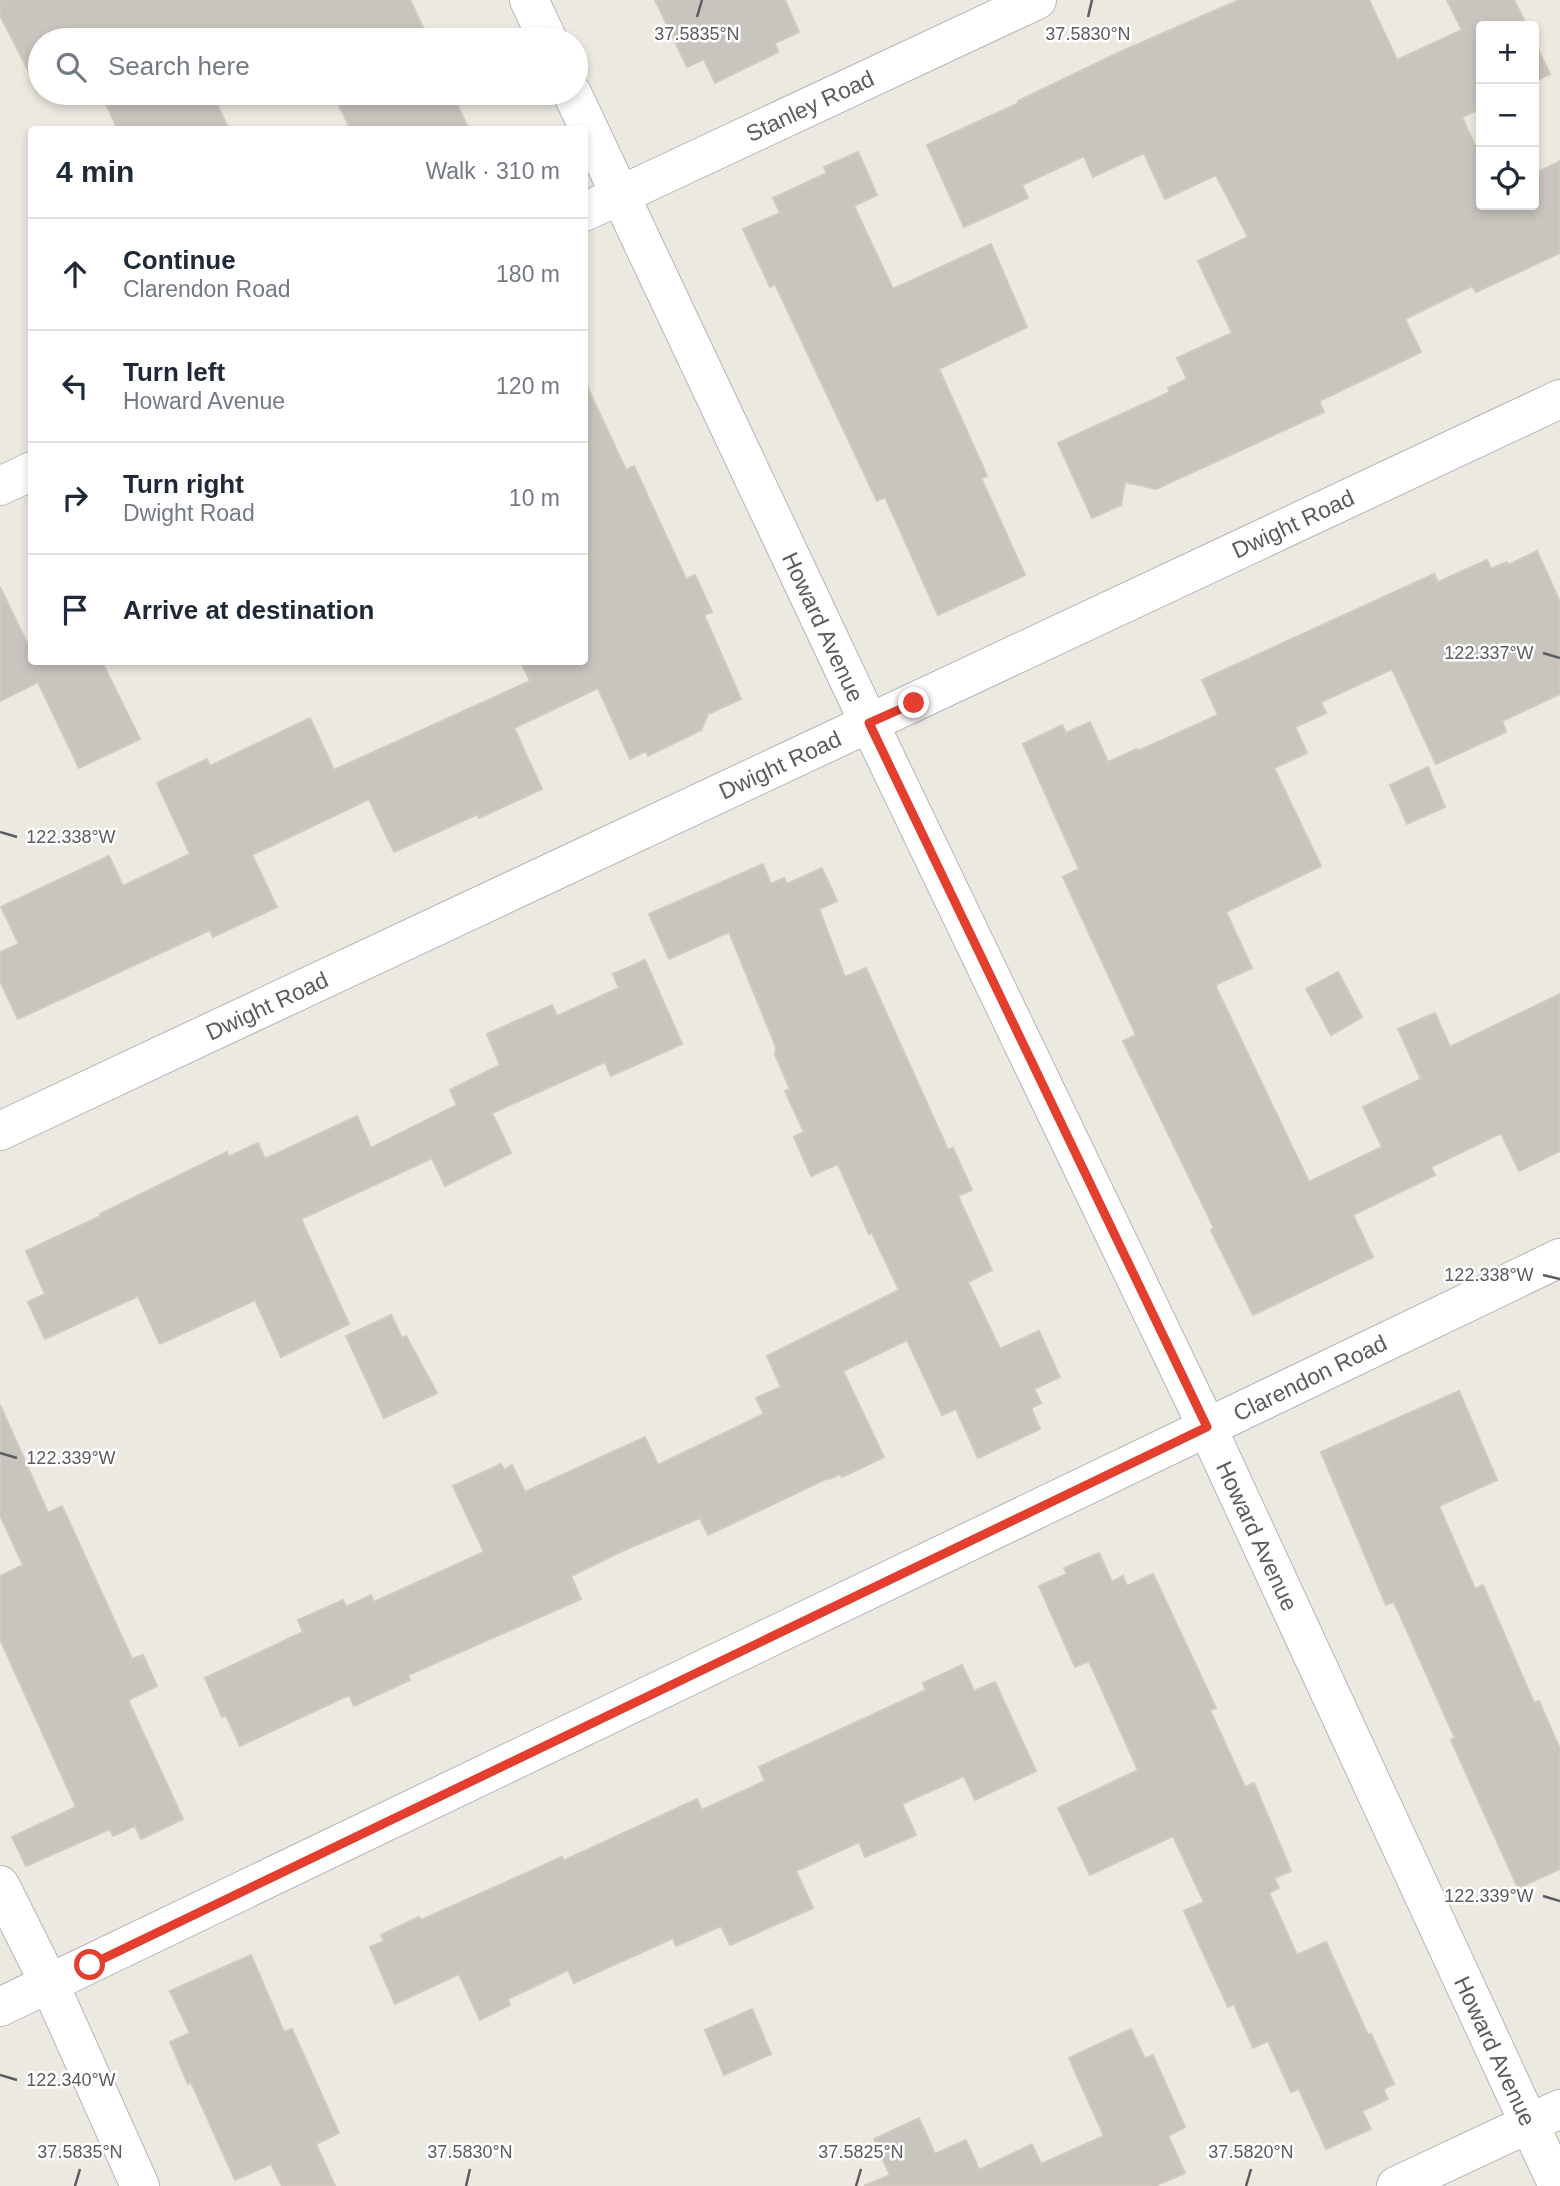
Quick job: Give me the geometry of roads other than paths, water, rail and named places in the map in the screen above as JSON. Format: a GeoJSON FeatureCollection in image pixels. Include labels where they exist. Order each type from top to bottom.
{"type":"FeatureCollection","features":[{"type":"Feature","properties":{"kind":"street"},"geometry":{"type":"LineString","coordinates":[[529,0],[542,28]]}},
{"type":"Feature","properties":{"kind":"street","name":"Stanley Road"},"geometry":{"type":"LineString","coordinates":[[588,210],[1037,0]]}},
{"type":"Feature","properties":{"kind":"street","name":"Howard Avenue"},"geometry":{"type":"LineString","coordinates":[[578,105],[588,126]]}},
{"type":"Feature","properties":{"kind":"street","name":"Howard Avenue"},"geometry":{"type":"LineString","coordinates":[[588,127],[869,723],[1207,1427],[1544,2116],[1558,2186]]}},
{"type":"Feature","properties":{"kind":"street","name":"Dwight Road"},"geometry":{"type":"LineString","coordinates":[[0,1131],[1560,399]]}},
{"type":"Feature","properties":{"kind":"street"},"geometry":{"type":"LineString","coordinates":[[0,486],[28,473]]}},
{"type":"Feature","properties":{"kind":"street","name":"Clarendon Road"},"geometry":{"type":"LineString","coordinates":[[0,2007],[1560,1258]]}},
{"type":"Feature","properties":{"kind":"street"},"geometry":{"type":"LineString","coordinates":[[0,1885],[50,1984],[140,2186]]}},
{"type":"Feature","properties":{"kind":"street"},"geometry":{"type":"LineString","coordinates":[[1396,2186],[1544,2116]]}}]}
